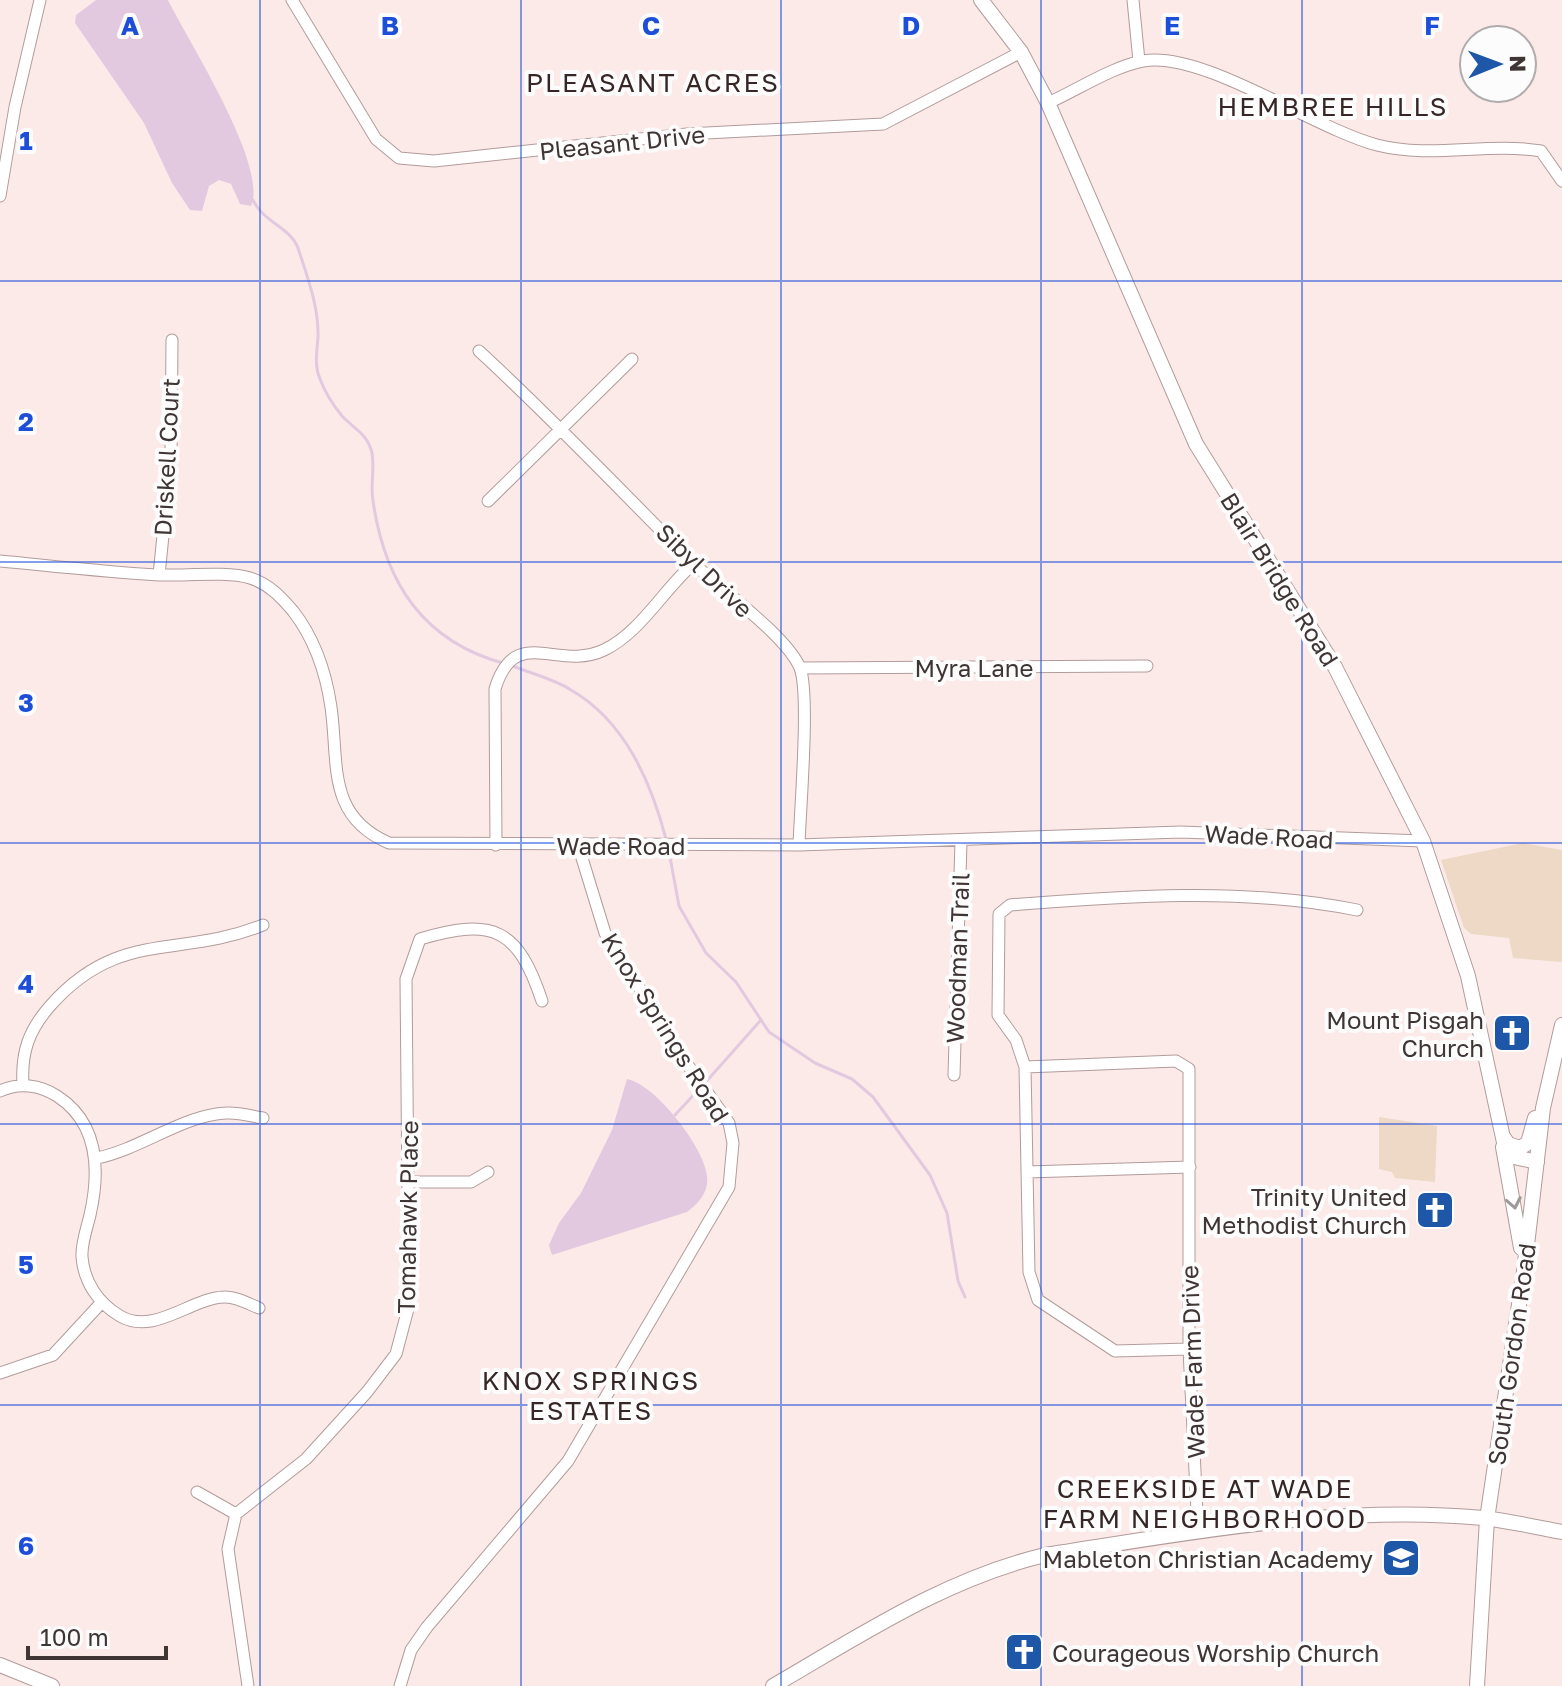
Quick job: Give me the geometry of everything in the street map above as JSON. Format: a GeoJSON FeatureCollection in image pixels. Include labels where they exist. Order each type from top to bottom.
{"type":"FeatureCollection","features":[{"type":"Feature","properties":{"kind":"street"},"geometry":{"type":"LineString","coordinates":[[0,196],[15,107],[40,0]]}},
{"type":"Feature","properties":{"kind":"street","name":"Pleasant Drive"},"geometry":{"type":"LineString","coordinates":[[292,0],[376,139],[391,154],[410,162],[471,159],[687,134],[851,123],[883,124],[1021,52]]}},
{"type":"Feature","properties":{"kind":"street","name":"Blair Bridge Road"},"geometry":{"type":"LineString","coordinates":[[981,0],[1021,52],[1048,103],[1196,444],[1335,667],[1423,841],[1468,976],[1501,1134],[1524,1271]]}},
{"type":"Feature","properties":{"kind":"street"},"geometry":{"type":"LineString","coordinates":[[1133,0],[1139,61]]}},
{"type":"Feature","properties":{"kind":"street"},"geometry":{"type":"LineString","coordinates":[[1048,103],[1139,61],[1181,63],[1377,145],[1447,151],[1517,147],[1541,151],[1562,181]]}},
{"type":"Feature","properties":{"kind":"street","name":"Driskell Court"},"geometry":{"type":"LineString","coordinates":[[159,575],[171,456],[172,340]]}},
{"type":"Feature","properties":{"kind":"street","name":"Sibyl Drive"},"geometry":{"type":"LineString","coordinates":[[479,351],[563,428],[694,563],[777,639],[800,668]]}},
{"type":"Feature","properties":{"kind":"street"},"geometry":{"type":"LineString","coordinates":[[488,501],[632,359]]}},
{"type":"Feature","properties":{"kind":"street","name":"Wade Road"},"geometry":{"type":"LineString","coordinates":[[0,561],[159,575],[248,577],[273,589],[302,623],[326,682],[343,799],[354,819],[373,836],[406,846],[799,845],[961,842],[1181,832],[1423,841]]}},
{"type":"Feature","properties":{"kind":"street"},"geometry":{"type":"LineString","coordinates":[[496,845],[495,689],[502,667],[514,655],[530,653],[570,657],[605,649],[624,636],[694,563]]}},
{"type":"Feature","properties":{"kind":"street","name":"Myra Lane"},"geometry":{"type":"LineString","coordinates":[[800,668],[1147,666]]}},
{"type":"Feature","properties":{"kind":"street"},"geometry":{"type":"LineString","coordinates":[[799,845],[803,696],[800,668]]}},
{"type":"Feature","properties":{"kind":"street","name":"Woodman Trail"},"geometry":{"type":"LineString","coordinates":[[954,1075],[961,842]]}},
{"type":"Feature","properties":{"kind":"street","name":"Knox Springs Road"},"geometry":{"type":"LineString","coordinates":[[400,1686],[411,1650],[427,1627],[568,1461],[729,1187],[733,1155],[729,1123],[687,1064],[605,933],[578,845]]}},
{"type":"Feature","properties":{"kind":"street"},"geometry":{"type":"LineString","coordinates":[[1189,1349],[1115,1351],[1038,1300],[1029,1272],[1025,1067],[1016,1040],[998,1015],[999,914],[1010,905],[1202,894],[1327,904],[1357,910]]}},
{"type":"Feature","properties":{"kind":"street"},"geometry":{"type":"LineString","coordinates":[[23,1084],[21,1060],[32,1031],[79,978],[109,959],[134,951],[214,940],[263,925]]}},
{"type":"Feature","properties":{"kind":"street","name":"Tomahawk Place"},"geometry":{"type":"LineString","coordinates":[[236,1514],[306,1459],[367,1392],[396,1354],[409,1305],[406,979],[420,939],[460,930],[485,930],[505,936],[522,951],[542,1001]]}},
{"type":"Feature","properties":{"kind":"street","name":"South Gordon Road"},"geometry":{"type":"LineString","coordinates":[[1477,1686],[1487,1519],[1524,1271],[1543,1108],[1562,1025]]}},
{"type":"Feature","properties":{"kind":"street","name":"Wade Farm Drive"},"geometry":{"type":"LineString","coordinates":[[1025,1067],[1176,1061],[1189,1069],[1189,1349],[1198,1532]]}},
{"type":"Feature","properties":{"kind":"street"},"geometry":{"type":"LineString","coordinates":[[0,1091],[23,1084],[51,1092],[76,1108],[97,1158],[95,1196],[81,1253],[85,1274],[102,1302],[123,1318],[156,1320],[226,1296],[259,1308]]}},
{"type":"Feature","properties":{"kind":"street"},"geometry":{"type":"LineString","coordinates":[[1501,1134],[1508,1144],[1520,1148],[1528,1143],[1533,1121],[1543,1108]]}},
{"type":"Feature","properties":{"kind":"street"},"geometry":{"type":"LineString","coordinates":[[97,1158],[124,1152],[208,1115],[229,1112],[263,1118]]}},
{"type":"Feature","properties":{"kind":"street"},"geometry":{"type":"LineString","coordinates":[[1501,1134],[1508,1153],[1537,1162]]}},
{"type":"Feature","properties":{"kind":"street"},"geometry":{"type":"LineString","coordinates":[[1027,1172],[1190,1167]]}},
{"type":"Feature","properties":{"kind":"street"},"geometry":{"type":"LineString","coordinates":[[409,1182],[471,1182],[488,1172]]}},
{"type":"Feature","properties":{"kind":"street"},"geometry":{"type":"LineString","coordinates":[[0,1373],[53,1355],[102,1302]]}},
{"type":"Feature","properties":{"kind":"street"},"geometry":{"type":"LineString","coordinates":[[197,1492],[236,1514],[228,1549],[248,1686]]}},
{"type":"Feature","properties":{"kind":"street"},"geometry":{"type":"LineString","coordinates":[[773,1686],[902,1611],[970,1577],[1045,1555],[1198,1532],[1365,1516],[1487,1519],[1562,1532]]}},
{"type":"Feature","properties":{"kind":"street"},"geometry":{"type":"LineString","coordinates":[[0,1665],[52,1686]]}},
{"type":"Feature","properties":{"kind":"shaded area"},"geometry":{"type":"Polygon","coordinates":[[[96,0],[168,0],[238,134],[253,187],[251,206],[240,204],[231,184],[219,180],[209,186],[202,211],[190,210],[172,183],[144,123],[75,23],[76,15],[96,0]]]}},
{"type":"Feature","properties":{"kind":"shaded area"},"geometry":{"type":"Polygon","coordinates":[[[1523,843],[1562,850],[1562,962],[1513,958],[1509,938],[1471,934],[1464,928],[1441,860],[1523,843]]]}},
{"type":"Feature","properties":{"kind":"shaded area"},"geometry":{"type":"Polygon","coordinates":[[[627,1079],[651,1092],[688,1134],[704,1164],[707,1176],[705,1192],[687,1212],[552,1255],[549,1245],[559,1223],[581,1193],[612,1130],[627,1079]]]}},
{"type":"Feature","properties":{"kind":"shaded area"},"geometry":{"type":"Polygon","coordinates":[[[1379,1117],[1437,1126],[1435,1182],[1395,1178],[1392,1172],[1379,1169],[1379,1117]]]}},
{"type":"Feature","properties":{"kind":"waterway"},"geometry":{"type":"LineString","coordinates":[[253,200],[257,208],[289,235],[298,248],[317,314],[318,374],[335,407],[370,446],[373,459],[372,495],[379,531],[398,583],[413,605],[452,641],[506,664]]}},
{"type":"Feature","properties":{"kind":"waterway"},"geometry":{"type":"LineString","coordinates":[[513,666],[564,686],[607,718],[644,775],[666,839]]}},
{"type":"Feature","properties":{"kind":"waterway"},"geometry":{"type":"LineString","coordinates":[[668,846],[679,906],[706,953],[736,982],[769,1032],[815,1063],[852,1079],[873,1097],[930,1175],[947,1213],[958,1281],[965,1297]]}},
{"type":"Feature","properties":{"kind":"waterway"},"geometry":{"type":"LineString","coordinates":[[705,1083],[760,1021]]}},
{"type":"Feature","properties":{"kind":"waterway"},"geometry":{"type":"LineString","coordinates":[[675,1115],[700,1088]]}},
{"type":"Feature","properties":{"kind":"place","name":"Mount Pisgah Church"},"geometry":{"type":"Point","coordinates":[1512,1033]}},
{"type":"Feature","properties":{"kind":"place","name":"Trinity United Methodist Church"},"geometry":{"type":"Point","coordinates":[1435,1210]}},
{"type":"Feature","properties":{"kind":"place","name":"Mableton Christian Academy"},"geometry":{"type":"Point","coordinates":[1401,1558]}},
{"type":"Feature","properties":{"kind":"place","name":"Courageous Worship Church"},"geometry":{"type":"Point","coordinates":[1024,1652]}},
{"type":"Feature","properties":{"kind":"district","name":"PLEASANT ACRES"},"geometry":{"type":"Point","coordinates":[653,82]}},
{"type":"Feature","properties":{"kind":"district","name":"HEMBREE HILLS"},"geometry":{"type":"Point","coordinates":[1333,106]}},
{"type":"Feature","properties":{"kind":"district","name":"KNOX SPRINGS ESTATES"},"geometry":{"type":"Point","coordinates":[591,1395]}},
{"type":"Feature","properties":{"kind":"district","name":"CREEKSIDE AT WADE FARM NEIGHBORHOOD"},"geometry":{"type":"Point","coordinates":[1205,1503]}}]}
